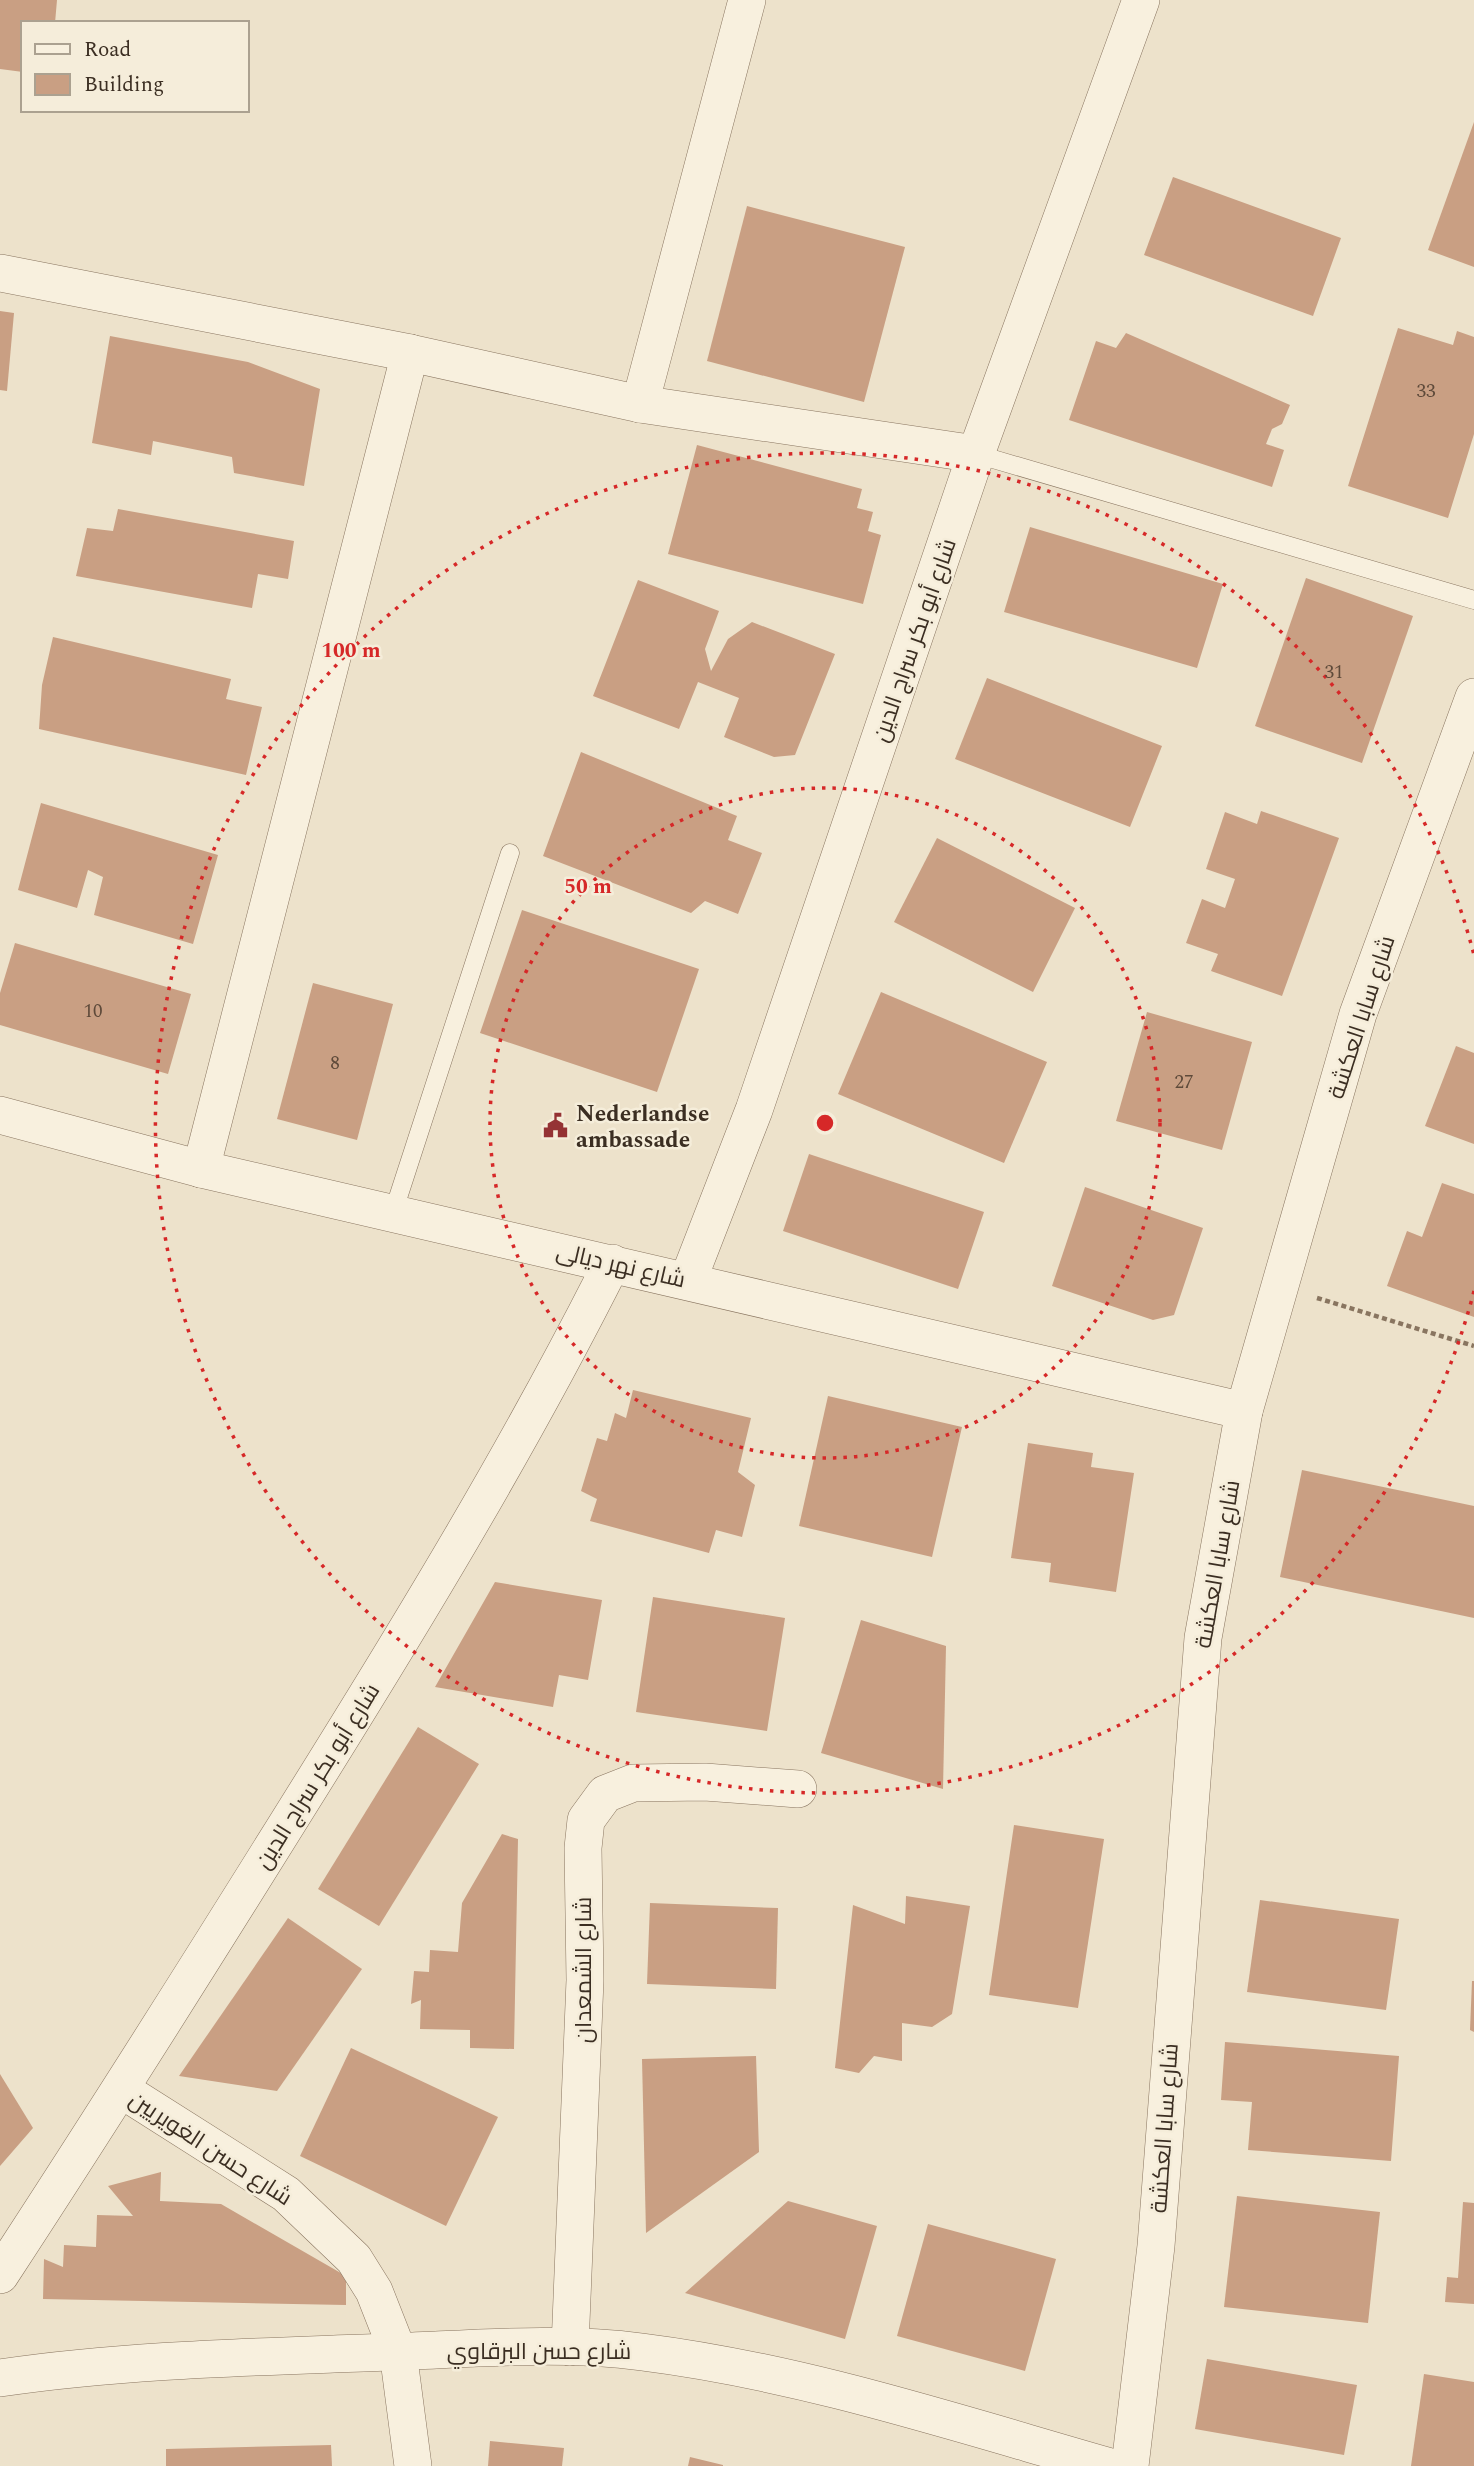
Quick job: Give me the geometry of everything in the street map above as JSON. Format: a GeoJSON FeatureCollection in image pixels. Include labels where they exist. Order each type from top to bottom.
{"type":"FeatureCollection","features":[{"type":"Feature","properties":{"kind":"street"},"geometry":{"type":"LineString","coordinates":[[640,404],[747,0]]}},
{"type":"Feature","properties":{"kind":"street","name":"شارع أبو بكر سراج الدين"},"geometry":{"type":"LineString","coordinates":[[688,1280],[754,1110],[976,454],[1141,0]]}},
{"type":"Feature","properties":{"kind":"street"},"geometry":{"type":"LineString","coordinates":[[0,272],[410,353],[640,404],[976,454]]}},
{"type":"Feature","properties":{"kind":"street"},"geometry":{"type":"LineString","coordinates":[[201,1169],[410,353]]}},
{"type":"Feature","properties":{"kind":"street","name":"شارع سابا العكشة"},"geometry":{"type":"LineString","coordinates":[[1130,2466],[1156,2246],[1203,1638],[1244,1411],[1358,1014],[1474,697]]}},
{"type":"Feature","properties":{"kind":"street","name":"شارع نهر ديالى"},"geometry":{"type":"LineString","coordinates":[[0,1115],[201,1169],[1244,1411]]}},
{"type":"Feature","properties":{"kind":"street","name":"شارع أبو بكر سراج الدين"},"geometry":{"type":"LineString","coordinates":[[0,2275],[122,2090],[433,1589],[559,1368],[612,1263]]}},
{"type":"Feature","properties":{"kind":"street","name":"شارع الشمعدان"},"geometry":{"type":"LineString","coordinates":[[570,2347],[585,1980],[583,1848],[586,1819],[605,1794],[633,1783],[705,1782],[798,1789]]}},
{"type":"Feature","properties":{"kind":"street","name":"شارع حسن الغويريين"},"geometry":{"type":"LineString","coordinates":[[122,2090],[286,2194],[354,2259],[374,2291],[398,2352],[413,2466]]}},
{"type":"Feature","properties":{"kind":"street","name":"شارع حسن البرقاوي"},"geometry":{"type":"LineString","coordinates":[[0,2378],[176,2361],[570,2347],[638,2351],[813,2382],[1107,2466]]}},
{"type":"Feature","properties":{"kind":"lane"},"geometry":{"type":"LineString","coordinates":[[976,454],[1474,600]]}},
{"type":"Feature","properties":{"kind":"lane"},"geometry":{"type":"LineString","coordinates":[[393,1213],[510,853]]}},
{"type":"Feature","properties":{"kind":"path"},"geometry":{"type":"LineString","coordinates":[[1280,1286],[1474,1346]]}},
{"type":"Feature","properties":{"kind":"building"},"geometry":{"type":"Polygon","coordinates":[[[0,0],[57,0],[55,21],[21,21],[21,72],[0,69],[0,0]]]}},
{"type":"Feature","properties":{"kind":"building"},"geometry":{"type":"Polygon","coordinates":[[[1474,122],[1474,267],[1428,250],[1474,122]]]}},
{"type":"Feature","properties":{"kind":"building"},"geometry":{"type":"Polygon","coordinates":[[[1173,177],[1341,238],[1313,316],[1144,255],[1173,177]]]}},
{"type":"Feature","properties":{"kind":"building"},"geometry":{"type":"Polygon","coordinates":[[[747,206],[905,247],[864,402],[707,361],[747,206]]]}},
{"type":"Feature","properties":{"kind":"building"},"geometry":{"type":"Polygon","coordinates":[[[0,311],[14,313],[7,391],[0,390],[0,311]]]}},
{"type":"Feature","properties":{"kind":"building"},"geometry":{"type":"Polygon","coordinates":[[[1398,328],[1453,345],[1457,331],[1474,337],[1474,434],[1448,518],[1348,486],[1398,328]]]}},
{"type":"Feature","properties":{"kind":"building"},"geometry":{"type":"Polygon","coordinates":[[[1126,333],[1290,405],[1282,424],[1272,429],[1266,444],[1284,450],[1272,487],[1069,420],[1096,341],[1116,348],[1126,333]]]}},
{"type":"Feature","properties":{"kind":"building"},"geometry":{"type":"Polygon","coordinates":[[[110,336],[248,362],[320,389],[304,486],[234,473],[232,457],[153,441],[151,455],[92,443],[110,336]]]}},
{"type":"Feature","properties":{"kind":"building"},"geometry":{"type":"Polygon","coordinates":[[[697,445],[862,489],[857,508],[873,512],[868,531],[881,535],[863,604],[668,554],[697,445]]]}},
{"type":"Feature","properties":{"kind":"building"},"geometry":{"type":"Polygon","coordinates":[[[118,509],[294,541],[288,579],[258,574],[252,608],[76,576],[87,528],[113,531],[118,509]]]}},
{"type":"Feature","properties":{"kind":"building"},"geometry":{"type":"Polygon","coordinates":[[[1030,527],[1223,584],[1197,668],[1004,612],[1030,527]]]}},
{"type":"Feature","properties":{"kind":"building"},"geometry":{"type":"Polygon","coordinates":[[[1306,578],[1413,616],[1362,763],[1255,726],[1306,578]]]}},
{"type":"Feature","properties":{"kind":"building"},"geometry":{"type":"Polygon","coordinates":[[[638,580],[719,611],[705,649],[711,671],[728,639],[752,622],[835,654],[795,755],[774,757],[724,737],[739,698],[698,682],[679,729],[593,696],[638,580]]]}},
{"type":"Feature","properties":{"kind":"building"},"geometry":{"type":"Polygon","coordinates":[[[53,637],[231,679],[226,699],[262,707],[246,775],[39,729],[42,685],[53,637]]]}},
{"type":"Feature","properties":{"kind":"building"},"geometry":{"type":"Polygon","coordinates":[[[987,678],[1162,746],[1130,827],[955,759],[987,678]]]}},
{"type":"Feature","properties":{"kind":"building"},"geometry":{"type":"Polygon","coordinates":[[[581,752],[737,816],[728,840],[762,853],[738,914],[705,901],[691,913],[543,856],[581,752]]]}},
{"type":"Feature","properties":{"kind":"building"},"geometry":{"type":"Polygon","coordinates":[[[41,803],[218,855],[193,944],[94,915],[103,877],[88,870],[77,908],[18,890],[41,803]]]}},
{"type":"Feature","properties":{"kind":"building"},"geometry":{"type":"Polygon","coordinates":[[[1261,811],[1339,838],[1282,996],[1211,971],[1218,954],[1186,943],[1202,899],[1225,908],[1235,879],[1206,869],[1225,812],[1257,824],[1261,811]]]}},
{"type":"Feature","properties":{"kind":"building"},"geometry":{"type":"Polygon","coordinates":[[[937,838],[1075,908],[1033,992],[894,922],[937,838]]]}},
{"type":"Feature","properties":{"kind":"building"},"geometry":{"type":"Polygon","coordinates":[[[522,910],[699,969],[657,1092],[480,1033],[522,910]]]}},
{"type":"Feature","properties":{"kind":"building"},"geometry":{"type":"Polygon","coordinates":[[[15,943],[191,994],[168,1074],[0,1025],[0,993],[15,943]]]}},
{"type":"Feature","properties":{"kind":"building"},"geometry":{"type":"Polygon","coordinates":[[[313,983],[393,1004],[357,1140],[277,1119],[313,983]]]}},
{"type":"Feature","properties":{"kind":"building"},"geometry":{"type":"Polygon","coordinates":[[[881,992],[1047,1062],[1004,1163],[838,1094],[881,992]]]}},
{"type":"Feature","properties":{"kind":"building"},"geometry":{"type":"Polygon","coordinates":[[[1147,1012],[1252,1042],[1222,1150],[1116,1121],[1147,1012]]]}},
{"type":"Feature","properties":{"kind":"building"},"geometry":{"type":"Polygon","coordinates":[[[1456,1046],[1474,1053],[1474,1144],[1425,1126],[1456,1046]]]}},
{"type":"Feature","properties":{"kind":"building"},"geometry":{"type":"Polygon","coordinates":[[[809,1154],[984,1212],[958,1289],[783,1231],[809,1154]]]}},
{"type":"Feature","properties":{"kind":"building"},"geometry":{"type":"Polygon","coordinates":[[[1442,1183],[1474,1194],[1474,1317],[1387,1286],[1407,1231],[1422,1237],[1442,1183]]]}},
{"type":"Feature","properties":{"kind":"building"},"geometry":{"type":"Polygon","coordinates":[[[1085,1187],[1203,1228],[1174,1315],[1153,1320],[1052,1286],[1085,1187]]]}},
{"type":"Feature","properties":{"kind":"building"},"geometry":{"type":"Polygon","coordinates":[[[633,1390],[751,1418],[738,1472],[755,1485],[742,1537],[716,1530],[709,1553],[590,1521],[597,1499],[581,1491],[597,1438],[607,1441],[615,1413],[626,1418],[633,1390]]]}},
{"type":"Feature","properties":{"kind":"building"},"geometry":{"type":"Polygon","coordinates":[[[828,1396],[962,1427],[932,1557],[799,1526],[828,1396]]]}},
{"type":"Feature","properties":{"kind":"building"},"geometry":{"type":"Polygon","coordinates":[[[1028,1443],[1093,1453],[1091,1467],[1134,1473],[1116,1592],[1049,1582],[1051,1563],[1011,1558],[1028,1443]]]}},
{"type":"Feature","properties":{"kind":"building"},"geometry":{"type":"Polygon","coordinates":[[[1302,1470],[1474,1506],[1474,1618],[1280,1577],[1302,1470]]]}},
{"type":"Feature","properties":{"kind":"building"},"geometry":{"type":"Polygon","coordinates":[[[495,1582],[602,1600],[588,1680],[559,1675],[553,1707],[435,1687],[495,1582]]]}},
{"type":"Feature","properties":{"kind":"building"},"geometry":{"type":"Polygon","coordinates":[[[653,1597],[785,1618],[767,1731],[636,1712],[653,1597]]]}},
{"type":"Feature","properties":{"kind":"building"},"geometry":{"type":"Polygon","coordinates":[[[861,1620],[946,1646],[943,1789],[821,1753],[861,1620]]]}},
{"type":"Feature","properties":{"kind":"building"},"geometry":{"type":"Polygon","coordinates":[[[418,1727],[479,1764],[379,1926],[318,1889],[418,1727]]]}},
{"type":"Feature","properties":{"kind":"building"},"geometry":{"type":"Polygon","coordinates":[[[1014,1825],[1104,1839],[1078,2008],[989,1995],[1014,1825]]]}},
{"type":"Feature","properties":{"kind":"building"},"geometry":{"type":"Polygon","coordinates":[[[502,1834],[518,1839],[514,2049],[470,2048],[470,2030],[420,2029],[421,2000],[411,2004],[414,1971],[429,1972],[430,1950],[458,1952],[462,1903],[502,1834]]]}},
{"type":"Feature","properties":{"kind":"building"},"geometry":{"type":"Polygon","coordinates":[[[906,1896],[970,1906],[952,2014],[932,2027],[902,2023],[902,2061],[874,2056],[859,2073],[835,2068],[853,1905],[905,1924],[906,1896]]]}},
{"type":"Feature","properties":{"kind":"building"},"geometry":{"type":"Polygon","coordinates":[[[1260,1900],[1399,1919],[1386,2010],[1247,1992],[1260,1900]]]}},
{"type":"Feature","properties":{"kind":"building"},"geometry":{"type":"Polygon","coordinates":[[[650,1903],[778,1908],[776,1989],[647,1984],[650,1903]]]}},
{"type":"Feature","properties":{"kind":"building"},"geometry":{"type":"Polygon","coordinates":[[[288,1918],[362,1969],[277,2091],[179,2076],[288,1918]]]}},
{"type":"Feature","properties":{"kind":"building"},"geometry":{"type":"Polygon","coordinates":[[[1474,1981],[1474,2032],[1470,2030],[1474,1981]]]}},
{"type":"Feature","properties":{"kind":"building"},"geometry":{"type":"Polygon","coordinates":[[[1225,2042],[1399,2056],[1391,2161],[1248,2150],[1252,2102],[1221,2100],[1225,2042]]]}},
{"type":"Feature","properties":{"kind":"building"},"geometry":{"type":"Polygon","coordinates":[[[351,2048],[498,2117],[446,2226],[300,2156],[351,2048]]]}},
{"type":"Feature","properties":{"kind":"building"},"geometry":{"type":"Polygon","coordinates":[[[756,2056],[759,2152],[646,2233],[642,2059],[756,2056]]]}},
{"type":"Feature","properties":{"kind":"building"},"geometry":{"type":"Polygon","coordinates":[[[0,2074],[33,2128],[0,2166],[0,2074]]]}},
{"type":"Feature","properties":{"kind":"building"},"geometry":{"type":"Polygon","coordinates":[[[161,2172],[160,2201],[221,2204],[346,2276],[346,2305],[43,2299],[44,2259],[63,2267],[64,2245],[96,2247],[97,2215],[133,2216],[108,2186],[161,2172]]]}},
{"type":"Feature","properties":{"kind":"building"},"geometry":{"type":"Polygon","coordinates":[[[1237,2196],[1380,2212],[1368,2323],[1224,2307],[1237,2196]]]}},
{"type":"Feature","properties":{"kind":"building"},"geometry":{"type":"Polygon","coordinates":[[[788,2201],[877,2226],[845,2339],[685,2293],[788,2201]]]}},
{"type":"Feature","properties":{"kind":"building"},"geometry":{"type":"Polygon","coordinates":[[[1463,2202],[1474,2203],[1474,2304],[1445,2302],[1447,2277],[1458,2278],[1463,2202]]]}},
{"type":"Feature","properties":{"kind":"building"},"geometry":{"type":"Polygon","coordinates":[[[928,2224],[1056,2259],[1025,2371],[897,2336],[928,2224]]]}},
{"type":"Feature","properties":{"kind":"building"},"geometry":{"type":"Polygon","coordinates":[[[1207,2359],[1357,2385],[1344,2455],[1195,2429],[1207,2359]]]}},
{"type":"Feature","properties":{"kind":"building"},"geometry":{"type":"Polygon","coordinates":[[[1424,2374],[1474,2382],[1474,2466],[1411,2466],[1424,2374]]]}},
{"type":"Feature","properties":{"kind":"building"},"geometry":{"type":"Polygon","coordinates":[[[490,2441],[564,2448],[562,2466],[488,2466],[490,2441]]]}},
{"type":"Feature","properties":{"kind":"building"},"geometry":{"type":"Polygon","coordinates":[[[331,2445],[332,2466],[166,2466],[166,2449],[331,2445]]]}},
{"type":"Feature","properties":{"kind":"building"},"geometry":{"type":"Polygon","coordinates":[[[690,2457],[723,2465],[723,2466],[688,2466],[690,2457]]]}},
{"type":"Feature","properties":{"kind":"place","name":"Nederlandse ambassade"},"geometry":{"type":"Point","coordinates":[556,1126]}}]}
